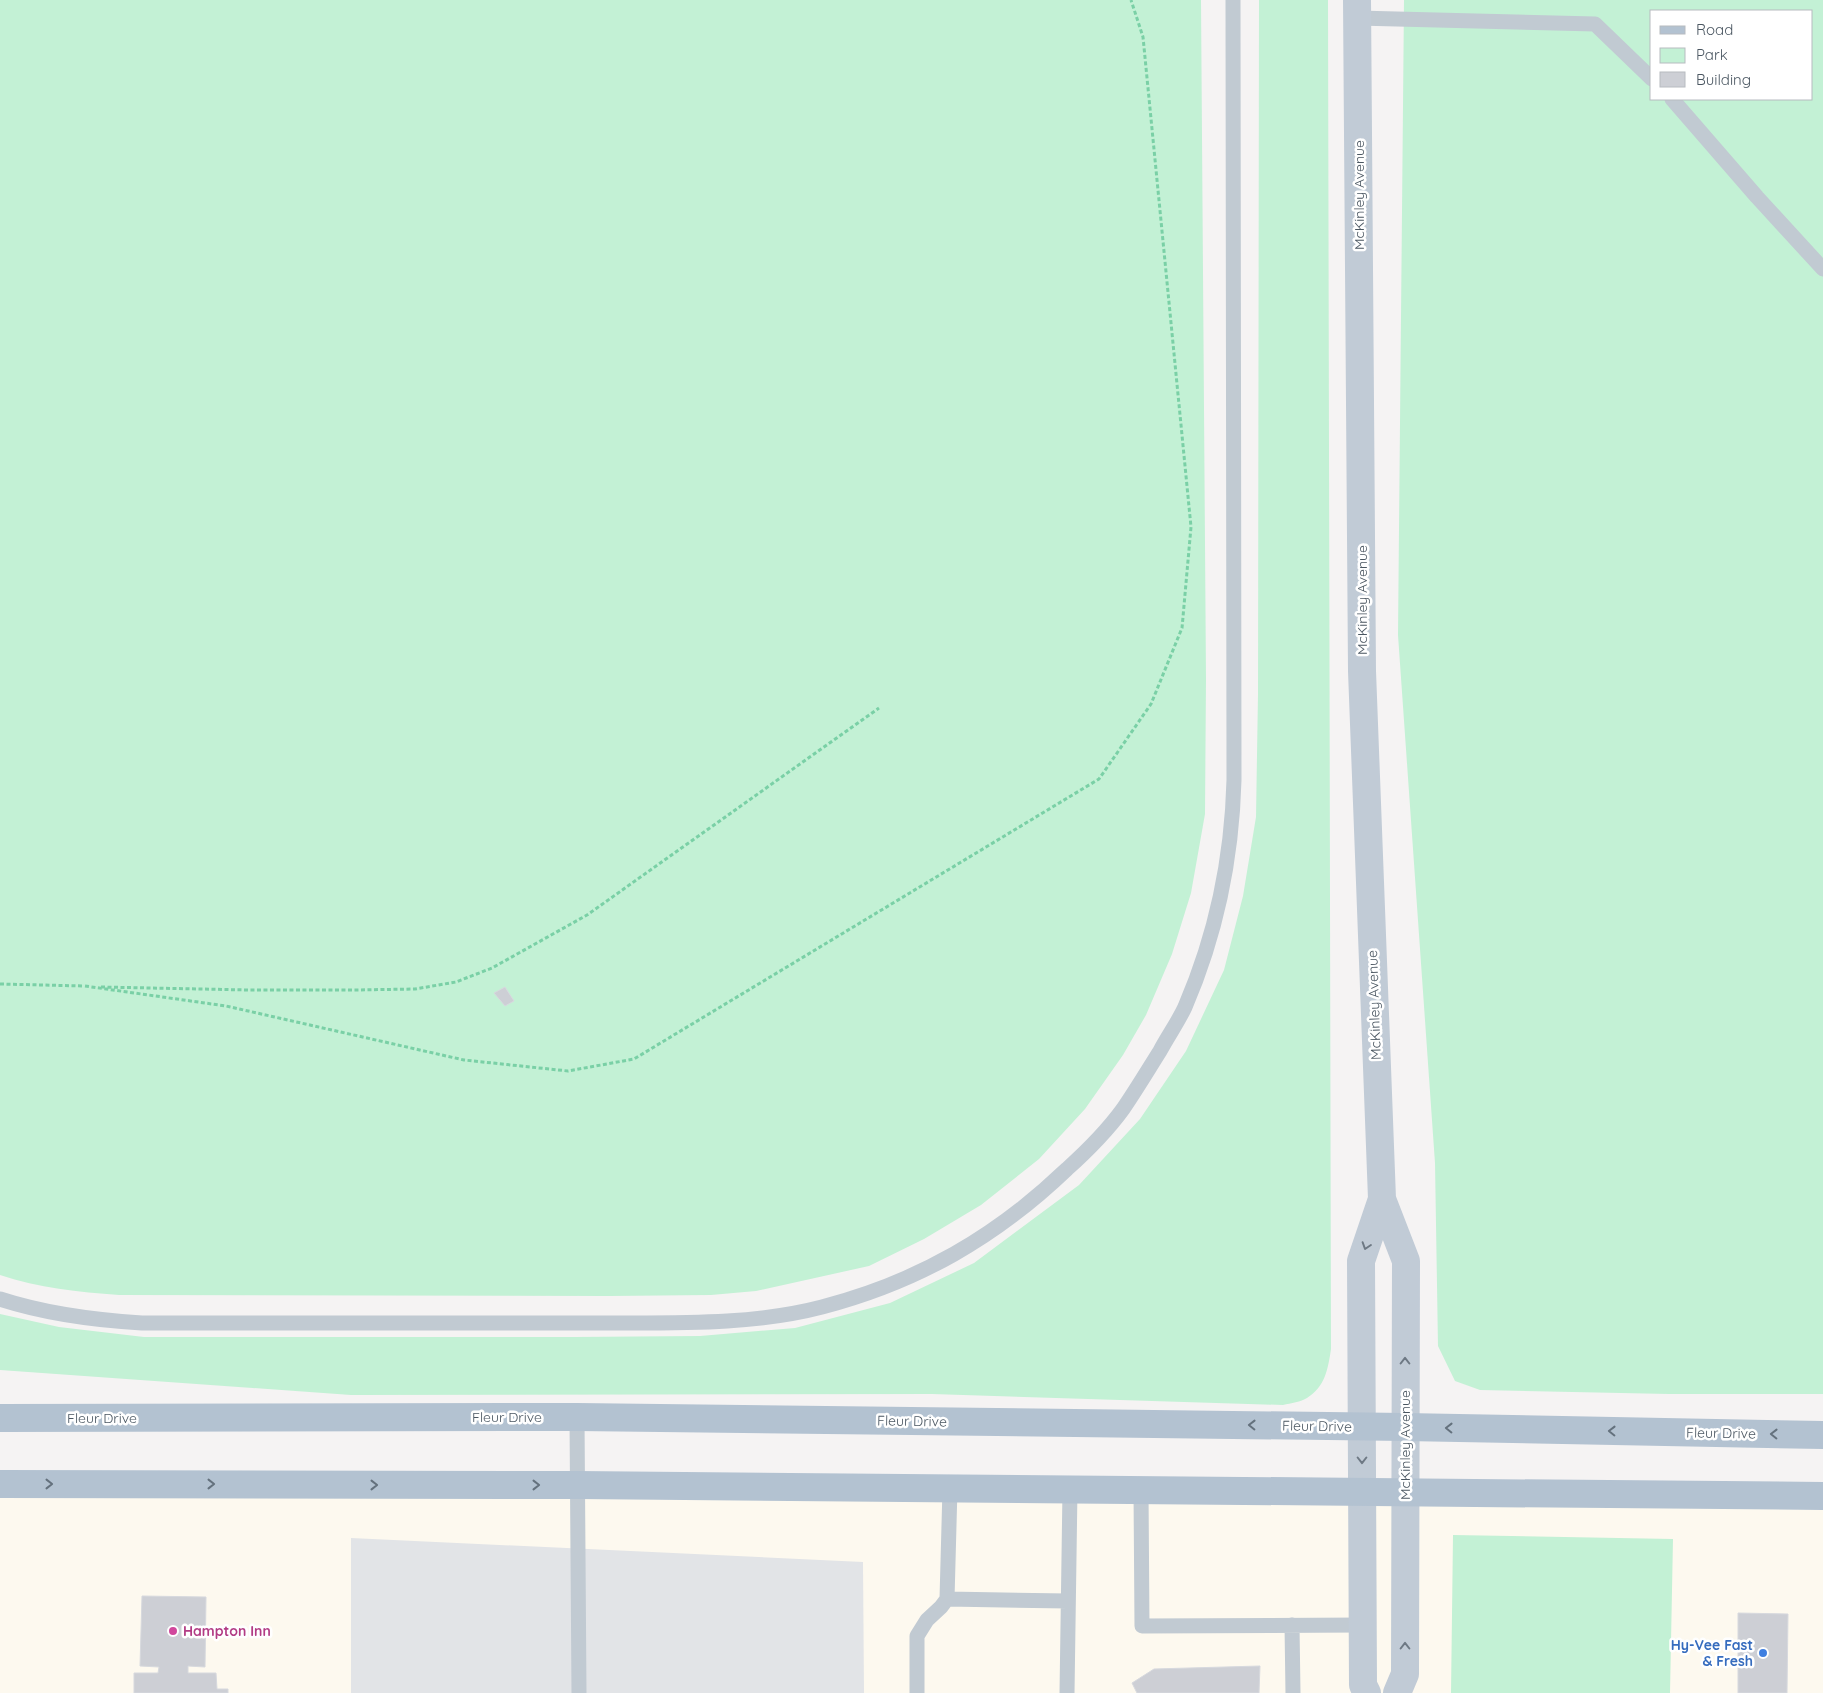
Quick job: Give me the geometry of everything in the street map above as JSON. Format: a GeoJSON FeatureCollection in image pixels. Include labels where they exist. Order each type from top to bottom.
{"type":"FeatureCollection","features":[{"type":"Feature","properties":{"kind":"main road","name":"McKinley Avenue"},"geometry":{"type":"LineString","coordinates":[[1357,9],[1362,671],[1382,1199],[1406,1261],[1405,1674],[1397,1693]]}},
{"type":"Feature","properties":{"kind":"main road","name":"McKinley Avenue"},"geometry":{"type":"LineString","coordinates":[[1367,1693],[1364,1685],[1361,1261],[1382,1199]]}},
{"type":"Feature","properties":{"kind":"main road","name":"Fleur Drive"},"geometry":{"type":"LineString","coordinates":[[0,1418],[577,1417],[1362,1426],[1823,1435]]}},
{"type":"Feature","properties":{"kind":"main road"},"geometry":{"type":"LineString","coordinates":[[0,1484],[577,1485],[1823,1496]]}},
{"type":"Feature","properties":{"kind":"lane"},"geometry":{"type":"LineString","coordinates":[[0,1299],[21,1306],[76,1318],[142,1322],[631,1323],[756,1319],[821,1308],[879,1290],[936,1264],[991,1233],[1040,1195],[1084,1154],[1122,1110],[1184,1010],[1212,929],[1229,854],[1233,819],[1234,780],[1233,0]]}},
{"type":"Feature","properties":{"kind":"lane"},"geometry":{"type":"LineString","coordinates":[[1357,9],[1595,24],[1650,77]]}},
{"type":"Feature","properties":{"kind":"lane"},"geometry":{"type":"LineString","coordinates":[[1673,100],[1756,197],[1823,268]]}},
{"type":"Feature","properties":{"kind":"lane"},"geometry":{"type":"LineString","coordinates":[[577,1417],[579,1693]]}},
{"type":"Feature","properties":{"kind":"lane"},"geometry":{"type":"LineString","coordinates":[[917,1693],[917,1636],[927,1620],[947,1599],[950,1488]]}},
{"type":"Feature","properties":{"kind":"lane"},"geometry":{"type":"LineString","coordinates":[[1067,1693],[1070,1490]]}},
{"type":"Feature","properties":{"kind":"lane"},"geometry":{"type":"LineString","coordinates":[[1141,1490],[1142,1626],[1364,1625]]}},
{"type":"Feature","properties":{"kind":"lane"},"geometry":{"type":"LineString","coordinates":[[947,1599],[1068,1601]]}},
{"type":"Feature","properties":{"kind":"lane"},"geometry":{"type":"LineString","coordinates":[[1292,1626],[1293,1693]]}},
{"type":"Feature","properties":{"kind":"path"},"geometry":{"type":"LineString","coordinates":[[84,986],[226,1006],[464,1060],[568,1071],[634,1059],[1099,778],[1152,704],[1182,628],[1191,527],[1143,37],[1131,0]]}},
{"type":"Feature","properties":{"kind":"path"},"geometry":{"type":"LineString","coordinates":[[0,984],[249,990],[355,990],[415,989],[456,982],[492,968],[587,915],[879,708]]}},
{"type":"Feature","properties":{"kind":"shaded area"},"geometry":{"type":"Polygon","coordinates":[[[0,1484],[1823,1496],[1823,1693],[0,1693],[0,1484]]]}},
{"type":"Feature","properties":{"kind":"shaded area"},"geometry":{"type":"Polygon","coordinates":[[[351,1538],[863,1562],[864,1693],[351,1693],[351,1538]]]}},
{"type":"Feature","properties":{"kind":"green space"},"geometry":{"type":"Polygon","coordinates":[[[0,0],[1201,0],[1206,679],[1205,814],[1191,893],[1172,954],[1146,1015],[1123,1055],[1085,1109],[1039,1159],[981,1205],[924,1239],[869,1266],[756,1291],[711,1295],[609,1296],[119,1295],[59,1289],[0,1275],[0,0]]]}},
{"type":"Feature","properties":{"kind":"green space"},"geometry":{"type":"Polygon","coordinates":[[[1259,0],[1328,0],[1331,1349],[1325,1377],[1318,1389],[1305,1399],[1283,1405],[932,1394],[351,1395],[0,1370],[0,1314],[59,1327],[144,1337],[700,1336],[795,1328],[890,1303],[974,1263],[1079,1185],[1140,1119],[1186,1051],[1224,970],[1243,896],[1256,817],[1258,694],[1259,0]]]}},
{"type":"Feature","properties":{"kind":"green space"},"geometry":{"type":"Polygon","coordinates":[[[1404,0],[1823,0],[1823,1394],[1669,1394],[1480,1390],[1455,1381],[1438,1346],[1435,1163],[1398,635],[1404,0]]]}},
{"type":"Feature","properties":{"kind":"green space"},"geometry":{"type":"Polygon","coordinates":[[[1453,1535],[1673,1539],[1670,1693],[1451,1693],[1453,1535]]]}},
{"type":"Feature","properties":{"kind":"building"},"geometry":{"type":"Polygon","coordinates":[[[505,987],[514,1001],[505,1006],[494,993],[505,987]]]}},
{"type":"Feature","properties":{"kind":"building","name":"Hampton Inn"},"geometry":{"type":"Polygon","coordinates":[[[142,1596],[206,1597],[205,1667],[188,1666],[188,1673],[216,1673],[217,1689],[228,1689],[228,1693],[134,1693],[134,1673],[158,1673],[159,1667],[140,1666],[142,1596]]]}},
{"type":"Feature","properties":{"kind":"building","name":"Hy-Vee Fast & Fresh"},"geometry":{"type":"Polygon","coordinates":[[[1738,1613],[1788,1614],[1787,1693],[1738,1693],[1738,1613]]]}},
{"type":"Feature","properties":{"kind":"building"},"geometry":{"type":"Polygon","coordinates":[[[1260,1666],[1259,1693],[1137,1693],[1132,1683],[1154,1669],[1260,1666]]]}},
{"type":"Feature","properties":{"kind":"place","name":"Hampton Inn"},"geometry":{"type":"Point","coordinates":[173,1631]}},
{"type":"Feature","properties":{"kind":"place","name":"Hy-Vee Fast & Fresh"},"geometry":{"type":"Point","coordinates":[1763,1653]}}]}
